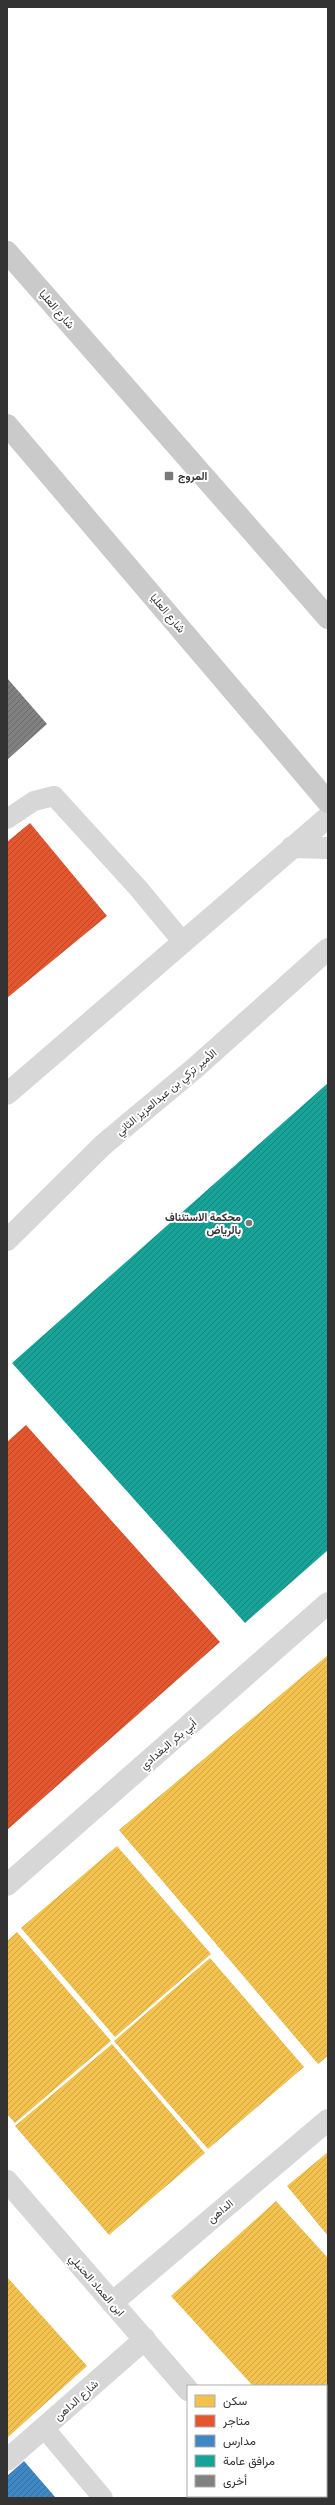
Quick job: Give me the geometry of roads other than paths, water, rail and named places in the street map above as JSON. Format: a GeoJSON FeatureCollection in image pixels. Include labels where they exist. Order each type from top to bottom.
{"type":"FeatureCollection","features":[{"type":"Feature","properties":{"kind":"main road","name":"شارع العليا"},"geometry":{"type":"LineString","coordinates":[[7,252],[328,618]]}},
{"type":"Feature","properties":{"kind":"main road","name":"شارع العليا"},"geometry":{"type":"LineString","coordinates":[[7,424],[328,802]]}},
{"type":"Feature","properties":{"kind":"street"},"geometry":{"type":"LineString","coordinates":[[7,1094],[182,940],[328,817]]}},
{"type":"Feature","properties":{"kind":"street"},"geometry":{"type":"LineString","coordinates":[[292,847],[328,848]]}},
{"type":"Feature","properties":{"kind":"street","name":"الأمير تركي بن عبدالعزيز الثاني"},"geometry":{"type":"LineString","coordinates":[[7,1240],[103,1145],[195,1068],[328,949]]}},
{"type":"Feature","properties":{"kind":"street","name":"أبي بكر البغدادي"},"geometry":{"type":"LineString","coordinates":[[7,1885],[328,1603]]}},
{"type":"Feature","properties":{"kind":"street","name":"الداهن"},"geometry":{"type":"LineString","coordinates":[[112,2303],[328,2120]]}},
{"type":"Feature","properties":{"kind":"street","name":"ابن العماد الحنبلي"},"geometry":{"type":"LineString","coordinates":[[7,2181],[187,2389]]}},
{"type":"Feature","properties":{"kind":"street","name":"شارع الداهن"},"geometry":{"type":"LineString","coordinates":[[7,2460],[145,2339]]}},
{"type":"Feature","properties":{"kind":"lane"},"geometry":{"type":"LineString","coordinates":[[7,819],[34,801],[54,796],[138,888],[182,940]]}},
{"type":"Feature","properties":{"kind":"lane"},"geometry":{"type":"LineString","coordinates":[[44,2429],[103,2498]]}},
{"type":"Feature","properties":{"kind":"place","name":"المروج"},"geometry":{"type":"Point","coordinates":[169,476]}},
{"type":"Feature","properties":{"kind":"place","name":"محكمة الاستئناف بالرياض"},"geometry":{"type":"Point","coordinates":[249,1223]}}]}
